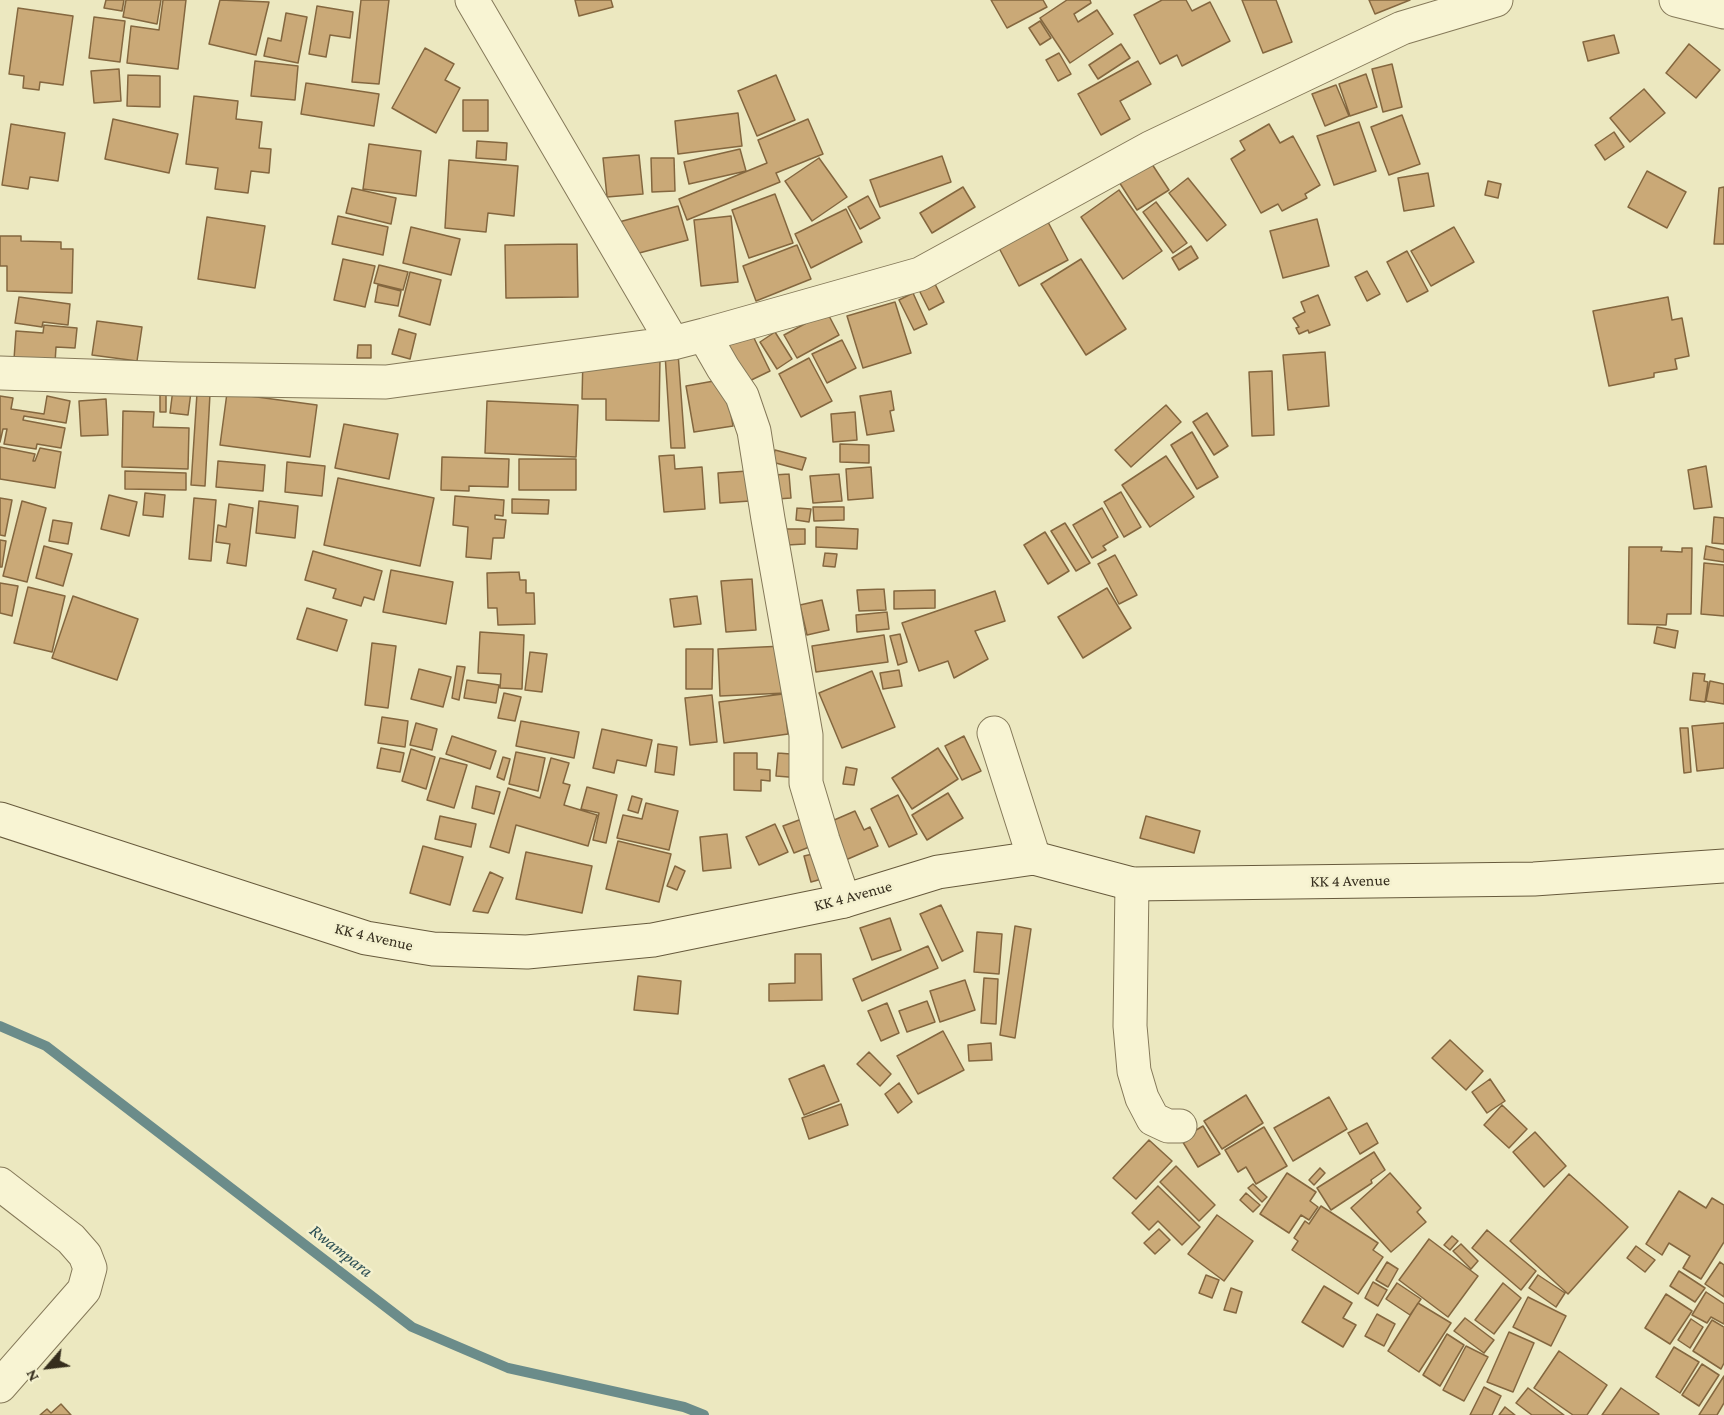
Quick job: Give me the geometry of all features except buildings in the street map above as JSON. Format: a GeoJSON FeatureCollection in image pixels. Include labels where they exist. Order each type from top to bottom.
{"type":"FeatureCollection","features":[{"type":"Feature","properties":{"kind":"street"},"geometry":{"type":"LineString","coordinates":[[472,0],[689,339],[742,396],[754,431],[806,735],[806,783],[844,901]]}},
{"type":"Feature","properties":{"kind":"street"},"geometry":{"type":"LineString","coordinates":[[0,373],[178,379],[386,382],[689,339],[920,274],[1150,148],[1402,28],[1496,0]]}},
{"type":"Feature","properties":{"kind":"street"},"geometry":{"type":"LineString","coordinates":[[1676,0],[1724,12]]}},
{"type":"Feature","properties":{"kind":"street"},"geometry":{"type":"LineString","coordinates":[[994,733],[1034,858]]}},
{"type":"Feature","properties":{"kind":"street","name":"KK 4 Avenue"},"geometry":{"type":"LineString","coordinates":[[0,819],[366,938],[433,949],[527,952],[653,940],[844,901],[938,872],[1034,858],[1132,884],[1534,879],[1724,866]]}},
{"type":"Feature","properties":{"kind":"street"},"geometry":{"type":"LineString","coordinates":[[1132,884],[1130,1026],[1134,1071],[1142,1098],[1153,1119],[1168,1126],[1180,1126]]}},
{"type":"Feature","properties":{"kind":"street"},"geometry":{"type":"LineString","coordinates":[[0,1184],[71,1239],[85,1255],[90,1268],[84,1290],[0,1386]]}},
{"type":"Feature","properties":{"kind":"waterway","name":"Rwampara"},"geometry":{"type":"LineString","coordinates":[[0,1026],[46,1046],[412,1327],[508,1368],[684,1407],[704,1415]]}}]}
